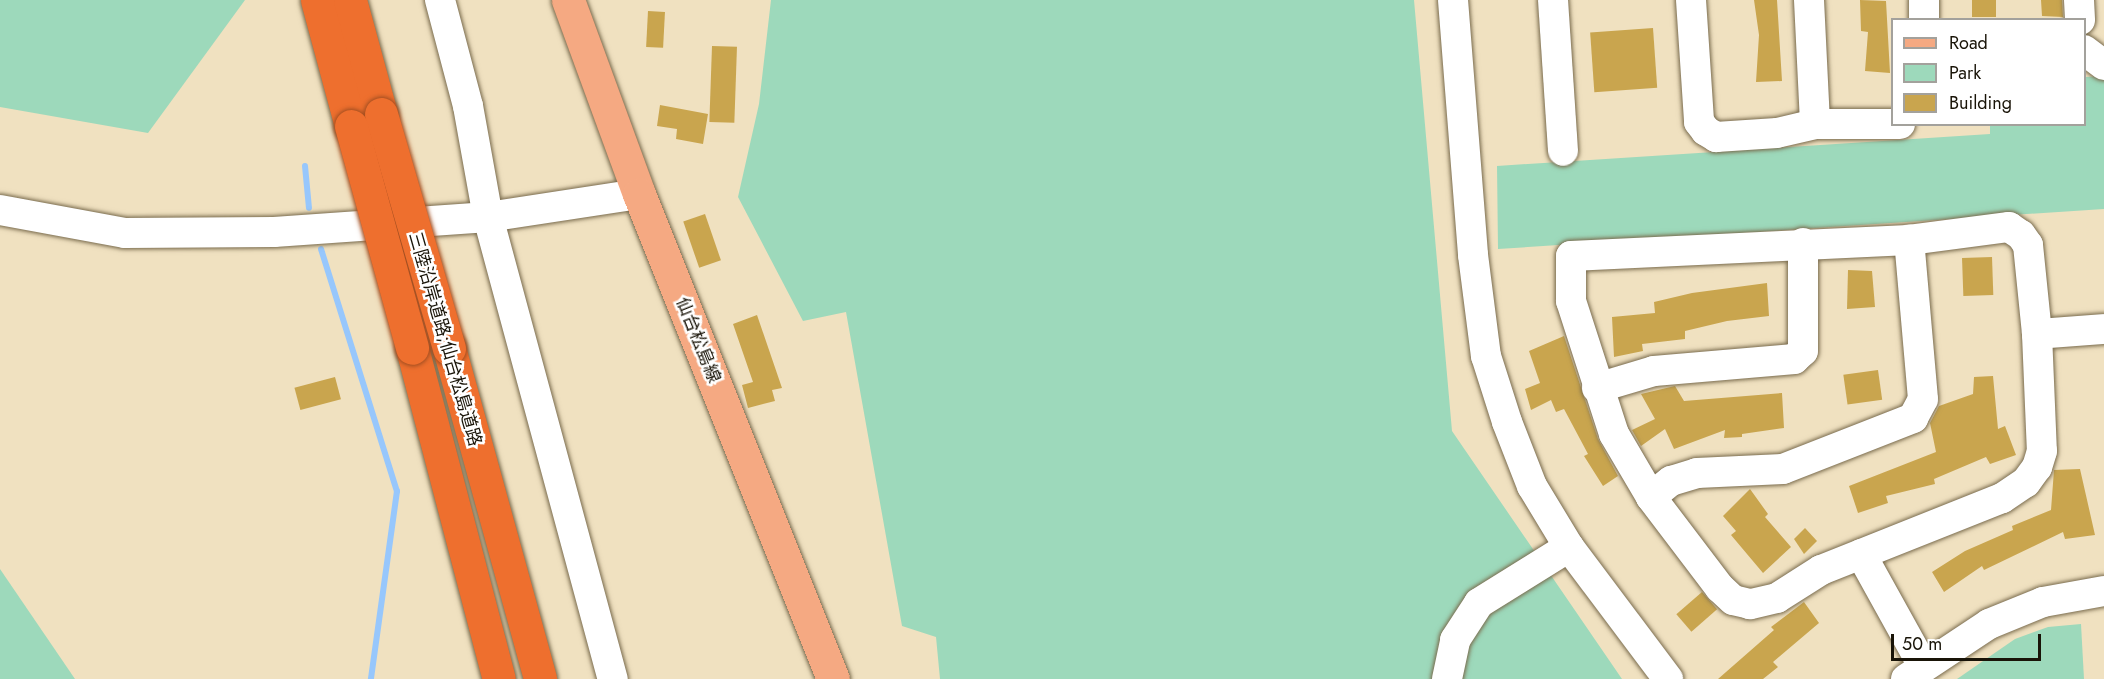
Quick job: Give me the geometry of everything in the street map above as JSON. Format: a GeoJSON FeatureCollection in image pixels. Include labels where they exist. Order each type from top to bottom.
{"type":"FeatureCollection","features":[{"type":"Feature","properties":{"kind":"highway","name":"三陸沿岸道路;仙台松島道路"},"geometry":{"type":"LineString","coordinates":[[317,0],[499,679]]}},
{"type":"Feature","properties":{"kind":"highway","name":"三陸沿岸道路;仙台松島道路"},"geometry":{"type":"LineString","coordinates":[[350,0],[541,679]]}},
{"type":"Feature","properties":{"kind":"main road","name":"仙台松島線"},"geometry":{"type":"LineString","coordinates":[[568,0],[639,194],[833,679]]}},
{"type":"Feature","properties":{"kind":"street"},"geometry":{"type":"LineString","coordinates":[[440,0],[468,106],[489,217],[613,679]]}},
{"type":"Feature","properties":{"kind":"street"},"geometry":{"type":"LineString","coordinates":[[1453,0],[1473,255],[1486,356],[1532,486],[1569,547],[1668,679]]}},
{"type":"Feature","properties":{"kind":"street"},"geometry":{"type":"LineString","coordinates":[[1553,0],[1563,151]]}},
{"type":"Feature","properties":{"kind":"street"},"geometry":{"type":"LineString","coordinates":[[1691,0],[1699,122],[1706,131],[1716,136],[1741,135],[1815,124],[1891,124]]}},
{"type":"Feature","properties":{"kind":"street"},"geometry":{"type":"LineString","coordinates":[[1809,0],[1815,124]]}},
{"type":"Feature","properties":{"kind":"street"},"geometry":{"type":"LineString","coordinates":[[1924,0],[1924,18]]}},
{"type":"Feature","properties":{"kind":"street"},"geometry":{"type":"LineString","coordinates":[[2079,0],[2080,18]]}},
{"type":"Feature","properties":{"kind":"street"},"geometry":{"type":"LineString","coordinates":[[2086,51],[2104,65]]}},
{"type":"Feature","properties":{"kind":"street"},"geometry":{"type":"LineString","coordinates":[[0,210],[125,233],[274,232],[489,217],[639,194]]}},
{"type":"Feature","properties":{"kind":"street"},"geometry":{"type":"LineString","coordinates":[[2009,227],[2021,235],[2028,245],[2037,334],[2042,451],[2037,467],[2026,482],[2002,498],[1821,570],[1765,603],[1742,602],[1720,588],[1651,497],[1614,434],[1597,388],[1571,301],[1571,256],[1803,243],[1909,240],[2009,227]]}},
{"type":"Feature","properties":{"kind":"street"},"geometry":{"type":"LineString","coordinates":[[1651,497],[1671,481],[1697,473],[1783,469],[1914,418],[1923,399],[1909,240]]}},
{"type":"Feature","properties":{"kind":"street"},"geometry":{"type":"LineString","coordinates":[[1597,388],[1654,371],[1794,359],[1803,351],[1803,243]]}},
{"type":"Feature","properties":{"kind":"street"},"geometry":{"type":"LineString","coordinates":[[2037,334],[2104,329]]}},
{"type":"Feature","properties":{"kind":"street"},"geometry":{"type":"LineString","coordinates":[[1447,679],[1455,640],[1479,603],[1569,547]]}},
{"type":"Feature","properties":{"kind":"street"},"geometry":{"type":"LineString","coordinates":[[1861,554],[1915,672],[1989,624],[2043,602],[2104,591]]}},
{"type":"Feature","properties":{"kind":"green space"},"geometry":{"type":"Polygon","coordinates":[[[0,0],[245,0],[148,133],[0,107],[0,0]]]}},
{"type":"Feature","properties":{"kind":"green space"},"geometry":{"type":"Polygon","coordinates":[[[771,0],[1414,0],[1452,431],[1622,679],[940,679],[936,637],[902,626],[846,312],[803,321],[738,197],[759,104],[771,0]]]}},
{"type":"Feature","properties":{"kind":"green space"},"geometry":{"type":"Polygon","coordinates":[[[2104,76],[2104,209],[1498,249],[1497,166],[1990,134],[1990,126],[2086,126],[2086,77],[2104,76]]]}},
{"type":"Feature","properties":{"kind":"green space"},"geometry":{"type":"Polygon","coordinates":[[[0,569],[75,679],[0,679],[0,569]]]}},
{"type":"Feature","properties":{"kind":"green space"},"geometry":{"type":"Polygon","coordinates":[[[2081,624],[2084,679],[1957,679],[2015,639],[2048,627],[2081,624]]]}},
{"type":"Feature","properties":{"kind":"building"},"geometry":{"type":"Polygon","coordinates":[[[1754,0],[1777,0],[1782,81],[1756,82],[1759,35],[1754,0]]]}},
{"type":"Feature","properties":{"kind":"building"},"geometry":{"type":"Polygon","coordinates":[[[1860,0],[1886,1],[1890,73],[1865,71],[1868,32],[1861,31],[1860,0]]]}},
{"type":"Feature","properties":{"kind":"building"},"geometry":{"type":"Polygon","coordinates":[[[1972,0],[1996,0],[1996,17],[1972,17],[1972,0]]]}},
{"type":"Feature","properties":{"kind":"building"},"geometry":{"type":"Polygon","coordinates":[[[2041,0],[2062,0],[2063,17],[2042,16],[2041,0]]]}},
{"type":"Feature","properties":{"kind":"building"},"geometry":{"type":"Polygon","coordinates":[[[648,11],[665,12],[663,48],[646,47],[648,11]]]}},
{"type":"Feature","properties":{"kind":"building"},"geometry":{"type":"Polygon","coordinates":[[[1653,28],[1657,88],[1594,92],[1590,32],[1653,28]]]}},
{"type":"Feature","properties":{"kind":"building"},"geometry":{"type":"Polygon","coordinates":[[[712,46],[737,47],[734,123],[709,122],[712,46]]]}},
{"type":"Feature","properties":{"kind":"building"},"geometry":{"type":"Polygon","coordinates":[[[660,105],[708,114],[703,144],[676,139],[677,129],[657,126],[660,105]]]}},
{"type":"Feature","properties":{"kind":"building"},"geometry":{"type":"Polygon","coordinates":[[[705,214],[721,260],[699,268],[683,221],[705,214]]]}},
{"type":"Feature","properties":{"kind":"building"},"geometry":{"type":"Polygon","coordinates":[[[1992,257],[1993,295],[1963,296],[1962,258],[1992,257]]]}},
{"type":"Feature","properties":{"kind":"building"},"geometry":{"type":"Polygon","coordinates":[[[1848,270],[1872,271],[1875,307],[1847,309],[1848,270]]]}},
{"type":"Feature","properties":{"kind":"building"},"geometry":{"type":"Polygon","coordinates":[[[1767,283],[1769,316],[1727,321],[1685,331],[1685,339],[1642,344],[1643,351],[1614,357],[1612,317],[1655,313],[1654,302],[1692,293],[1767,283]]]}},
{"type":"Feature","properties":{"kind":"building"},"geometry":{"type":"Polygon","coordinates":[[[757,315],[782,388],[772,390],[775,401],[748,408],[742,385],[753,382],[733,324],[757,315]]]}},
{"type":"Feature","properties":{"kind":"building"},"geometry":{"type":"Polygon","coordinates":[[[1564,336],[1598,439],[1618,476],[1603,486],[1584,456],[1588,454],[1564,409],[1556,412],[1551,400],[1531,410],[1525,389],[1540,383],[1529,351],[1564,336]]]}},
{"type":"Feature","properties":{"kind":"building"},"geometry":{"type":"Polygon","coordinates":[[[1878,370],[1882,400],[1848,405],[1843,375],[1878,370]]]}},
{"type":"Feature","properties":{"kind":"building"},"geometry":{"type":"Polygon","coordinates":[[[1993,376],[1998,429],[2005,426],[2016,455],[1990,464],[1986,457],[1934,479],[1935,484],[1886,496],[1888,503],[1858,513],[1849,486],[1936,452],[1930,423],[1939,406],[1973,394],[1974,377],[1993,376]]]}},
{"type":"Feature","properties":{"kind":"building"},"geometry":{"type":"Polygon","coordinates":[[[335,377],[341,399],[300,410],[294,388],[335,377]]]}},
{"type":"Feature","properties":{"kind":"building"},"geometry":{"type":"Polygon","coordinates":[[[1675,386],[1684,401],[1782,393],[1784,428],[1742,434],[1742,437],[1724,438],[1725,430],[1674,449],[1665,429],[1641,446],[1632,430],[1655,419],[1641,394],[1675,386]]]}},
{"type":"Feature","properties":{"kind":"building"},"geometry":{"type":"Polygon","coordinates":[[[2080,469],[2095,535],[2065,539],[2063,532],[1984,570],[1982,566],[1944,592],[1932,572],[1965,551],[2013,530],[2012,526],[2051,510],[2054,470],[2080,469]]]}},
{"type":"Feature","properties":{"kind":"building"},"geometry":{"type":"Polygon","coordinates":[[[1750,489],[1768,514],[1765,517],[1791,547],[1763,573],[1731,535],[1736,531],[1723,516],[1750,489]]]}},
{"type":"Feature","properties":{"kind":"building"},"geometry":{"type":"Polygon","coordinates":[[[1805,528],[1817,541],[1804,554],[1794,539],[1805,528]]]}},
{"type":"Feature","properties":{"kind":"building"},"geometry":{"type":"Polygon","coordinates":[[[1702,592],[1717,609],[1691,632],[1676,614],[1702,592]]]}},
{"type":"Feature","properties":{"kind":"building"},"geometry":{"type":"Polygon","coordinates":[[[1804,602],[1819,623],[1773,662],[1778,667],[1763,679],[1718,679],[1774,630],[1771,627],[1804,602]]]}},
{"type":"Feature","properties":{"kind":"waterway"},"geometry":{"type":"LineString","coordinates":[[305,166],[309,208]]}},
{"type":"Feature","properties":{"kind":"waterway"},"geometry":{"type":"LineString","coordinates":[[321,249],[397,491],[371,679]]}}]}
